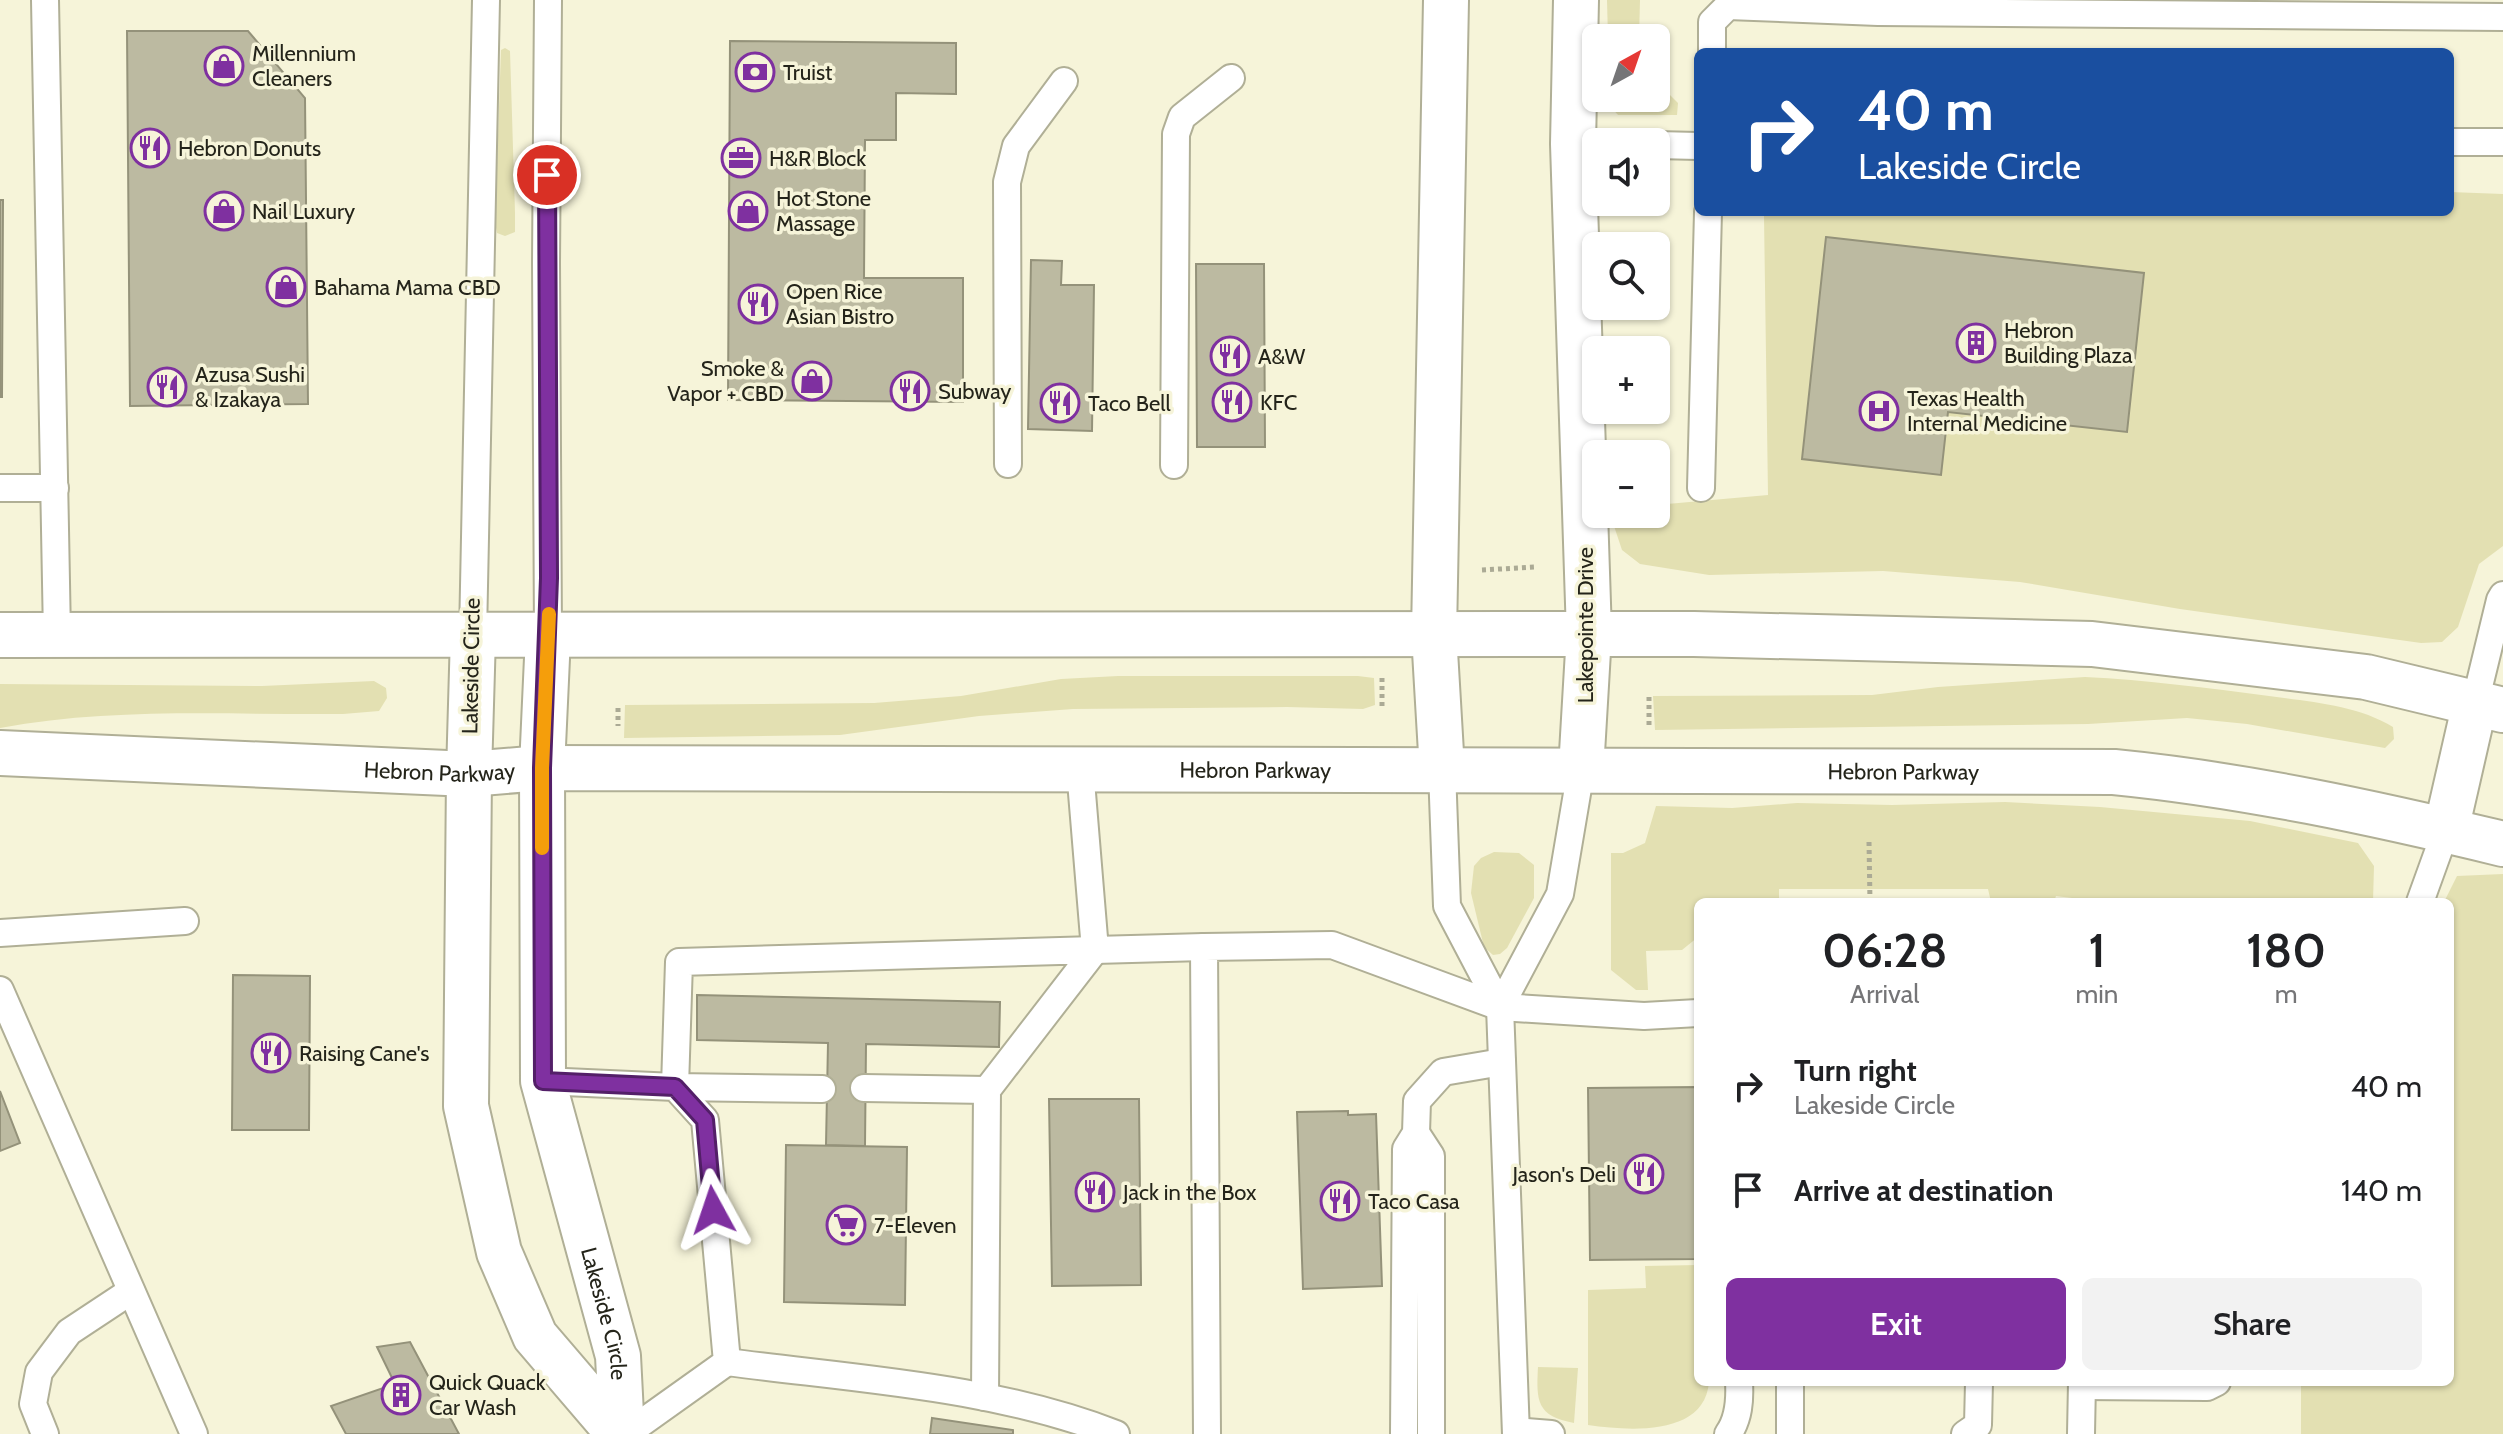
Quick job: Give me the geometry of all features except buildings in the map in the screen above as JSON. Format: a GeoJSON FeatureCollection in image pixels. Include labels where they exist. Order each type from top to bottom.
{"type":"FeatureCollection","features":[{"type":"Feature","properties":{"kind":"main road"},"geometry":{"type":"LineString","coordinates":[[1442,770],[1434,634],[1446,0]]}},
{"type":"Feature","properties":{"kind":"main road","name":"Lakepointe Drive"},"geometry":{"type":"LineString","coordinates":[[1576,0],[1583,128]]}},
{"type":"Feature","properties":{"kind":"main road","name":"Lakepointe Drive"},"geometry":{"type":"LineString","coordinates":[[1581,770],[1589,634],[1585,216]]}},
{"type":"Feature","properties":{"kind":"main road"},"geometry":{"type":"LineString","coordinates":[[0,635],[1725,634],[2092,644],[2366,677],[2489,707],[2446,830]]}},
{"type":"Feature","properties":{"kind":"main road","name":"Lakeside Circle"},"geometry":{"type":"LineString","coordinates":[[473,635],[466,1106],[499,1252],[535,1336],[622,1434]]}},
{"type":"Feature","properties":{"kind":"main road","name":"Lakeside Circle"},"geometry":{"type":"LineString","coordinates":[[548,636],[542,768],[543,1081],[618,1356],[622,1434]]}},
{"type":"Feature","properties":{"kind":"main road","name":"Hebron Parkway"},"geometry":{"type":"LineString","coordinates":[[0,753],[469,774],[542,768],[2114,772],[2352,808],[2503,844]]}},
{"type":"Feature","properties":{"kind":"lane"},"geometry":{"type":"LineString","coordinates":[[45,0],[57,635]]}},
{"type":"Feature","properties":{"kind":"lane","name":"Lakeside Circle"},"geometry":{"type":"LineString","coordinates":[[473,635],[486,0]]}},
{"type":"Feature","properties":{"kind":"lane","name":"Lakeside Circle"},"geometry":{"type":"LineString","coordinates":[[548,0],[548,636]]}},
{"type":"Feature","properties":{"kind":"lane"},"geometry":{"type":"LineString","coordinates":[[1712,48],[1712,22],[1728,6],[1878,12],[2503,17]]}},
{"type":"Feature","properties":{"kind":"lane"},"geometry":{"type":"LineString","coordinates":[[1174,465],[1176,134],[1182,117],[1231,78]]}},
{"type":"Feature","properties":{"kind":"lane"},"geometry":{"type":"LineString","coordinates":[[1008,464],[1007,182],[1016,146],[1064,81]]}},
{"type":"Feature","properties":{"kind":"lane"},"geometry":{"type":"LineString","coordinates":[[2454,142],[2503,142]]}},
{"type":"Feature","properties":{"kind":"lane"},"geometry":{"type":"LineString","coordinates":[[1670,145],[1694,146]]}},
{"type":"Feature","properties":{"kind":"lane"},"geometry":{"type":"LineString","coordinates":[[1701,488],[1708,216]]}},
{"type":"Feature","properties":{"kind":"lane"},"geometry":{"type":"LineString","coordinates":[[0,488],[55,488]]}},
{"type":"Feature","properties":{"kind":"lane"},"geometry":{"type":"LineString","coordinates":[[2489,707],[2502,599]]}},
{"type":"Feature","properties":{"kind":"lane"},"geometry":{"type":"LineString","coordinates":[[985,1397],[987,1090],[1095,950],[1080,769]]}},
{"type":"Feature","properties":{"kind":"lane"},"geometry":{"type":"LineString","coordinates":[[1442,770],[1447,906],[1500,1007],[1516,1432],[1551,1434]]}},
{"type":"Feature","properties":{"kind":"lane"},"geometry":{"type":"LineString","coordinates":[[1500,1007],[1560,894],[1581,770]]}},
{"type":"Feature","properties":{"kind":"lane"},"geometry":{"type":"LineString","coordinates":[[2421,898],[2446,830]]}},
{"type":"Feature","properties":{"kind":"lane"},"geometry":{"type":"LineString","coordinates":[[0,933],[185,921]]}},
{"type":"Feature","properties":{"kind":"lane"},"geometry":{"type":"LineString","coordinates":[[727,1362],[705,1120],[675,1087],[679,962],[1332,945],[1500,1007],[1644,1016],[1694,1013]]}},
{"type":"Feature","properties":{"kind":"lane"},"geometry":{"type":"LineString","coordinates":[[1204,947],[1207,1434]]}},
{"type":"Feature","properties":{"kind":"lane"},"geometry":{"type":"LineString","coordinates":[[0,990],[194,1434]]}},
{"type":"Feature","properties":{"kind":"lane"},"geometry":{"type":"LineString","coordinates":[[1404,1434],[1406,1149],[1416,1133],[1417,1101],[1443,1072],[1502,1062]]}},
{"type":"Feature","properties":{"kind":"lane"},"geometry":{"type":"LineString","coordinates":[[543,1081],[822,1089]]}},
{"type":"Feature","properties":{"kind":"lane"},"geometry":{"type":"LineString","coordinates":[[864,1088],[987,1090]]}},
{"type":"Feature","properties":{"kind":"lane"},"geometry":{"type":"LineString","coordinates":[[1416,1133],[1431,1156],[1431,1434]]}},
{"type":"Feature","properties":{"kind":"lane"},"geometry":{"type":"LineString","coordinates":[[45,1434],[33,1404],[39,1372],[69,1332],[131,1291]]}},
{"type":"Feature","properties":{"kind":"lane"},"geometry":{"type":"LineString","coordinates":[[622,1434],[727,1362],[1001,1399],[1086,1422],[1116,1434]]}},
{"type":"Feature","properties":{"kind":"lane"},"geometry":{"type":"LineString","coordinates":[[1728,1434],[1734,1426],[1740,1401],[1739,1386]]}},
{"type":"Feature","properties":{"kind":"lane"},"geometry":{"type":"LineString","coordinates":[[1790,1386],[1796,1433]]}},
{"type":"Feature","properties":{"kind":"lane"},"geometry":{"type":"LineString","coordinates":[[1965,1434],[1978,1425],[1979,1386]]}},
{"type":"Feature","properties":{"kind":"lane"},"geometry":{"type":"LineString","coordinates":[[2081,1434],[2082,1386]]}},
{"type":"Feature","properties":{"kind":"path"},"geometry":{"type":"LineString","coordinates":[[1482,570],[1536,567]]}},
{"type":"Feature","properties":{"kind":"path"},"geometry":{"type":"LineString","coordinates":[[1382,678],[1382,709]]}},
{"type":"Feature","properties":{"kind":"path"},"geometry":{"type":"LineString","coordinates":[[1649,697],[1649,731]]}},
{"type":"Feature","properties":{"kind":"path"},"geometry":{"type":"LineString","coordinates":[[1869,842],[1870,898]]}},
{"type":"Feature","properties":{"kind":"shaded area"},"geometry":{"type":"Polygon","coordinates":[[[1607,0],[1640,0],[1639,24],[1608,24],[1607,0]]]}},
{"type":"Feature","properties":{"kind":"shaded area"},"geometry":{"type":"Polygon","coordinates":[[[505,48],[510,51],[515,232],[505,236],[497,233],[495,222],[501,50],[505,48]]]}},
{"type":"Feature","properties":{"kind":"shaded area"},"geometry":{"type":"Polygon","coordinates":[[[1670,95],[1678,103],[1677,115],[1618,115],[1615,112],[1670,112],[1670,95]]]}},
{"type":"Feature","properties":{"kind":"shaded area"},"geometry":{"type":"Polygon","coordinates":[[[2454,192],[2503,194],[2503,546],[2479,564],[2458,627],[2442,642],[2421,643],[2180,609],[2020,582],[1883,571],[1709,575],[1640,564],[1622,550],[1615,528],[1670,528],[1670,504],[1768,495],[1764,216],[2454,216],[2454,192]]]}},
{"type":"Feature","properties":{"kind":"shaded area"},"geometry":{"type":"Polygon","coordinates":[[[1118,676],[1358,676],[1374,678],[1375,705],[1363,709],[1073,709],[979,716],[840,735],[624,738],[625,705],[874,703],[961,696],[1061,679],[1118,676]]]}},
{"type":"Feature","properties":{"kind":"shaded area"},"geometry":{"type":"Polygon","coordinates":[[[2085,677],[2200,687],[2333,706],[2364,714],[2393,727],[2394,739],[2385,748],[2247,724],[2187,718],[2088,724],[1655,730],[1653,696],[1872,695],[1938,687],[2085,677]]]}},
{"type":"Feature","properties":{"kind":"shaded area"},"geometry":{"type":"Polygon","coordinates":[[[374,681],[386,688],[387,698],[379,711],[343,714],[128,715],[42,721],[0,728],[0,684],[262,686],[374,681]]]}},
{"type":"Feature","properties":{"kind":"shaded area"},"geometry":{"type":"Polygon","coordinates":[[[2005,802],[2250,821],[2358,843],[2374,866],[2373,898],[1990,898],[1988,889],[1779,889],[1779,898],[1694,898],[1694,940],[1682,950],[1646,951],[1648,990],[1636,990],[1611,970],[1611,853],[1623,853],[1645,843],[1656,806],[1732,808],[1797,803],[1892,805],[2005,802]]]}},
{"type":"Feature","properties":{"kind":"shaded area"},"geometry":{"type":"Polygon","coordinates":[[[1494,852],[1519,853],[1534,865],[1534,898],[1507,948],[1493,955],[1484,947],[1471,893],[1474,866],[1481,858],[1494,852]]]}},
{"type":"Feature","properties":{"kind":"shaded area"},"geometry":{"type":"Polygon","coordinates":[[[2503,874],[2503,1434],[2301,1434],[2301,1386],[2454,1386],[2454,898],[2446,898],[2457,876],[2503,874]]]}},
{"type":"Feature","properties":{"kind":"shaded area"},"geometry":{"type":"Polygon","coordinates":[[[1694,1265],[1694,1386],[1708,1386],[1705,1399],[1695,1412],[1665,1426],[1627,1429],[1588,1425],[1588,1290],[1646,1288],[1645,1266],[1694,1265]]]}},
{"type":"Feature","properties":{"kind":"shaded area"},"geometry":{"type":"Polygon","coordinates":[[[1538,1367],[1578,1368],[1574,1423],[1552,1416],[1541,1406],[1538,1367]]]}},
{"type":"Feature","properties":{"kind":"slow traffic"},"geometry":{"type":"LineString","coordinates":[[542,848],[549,614]]}},
{"type":"Feature","properties":{"kind":"place","name":"Millennium Cleaners"},"geometry":{"type":"Point","coordinates":[224,66]}},
{"type":"Feature","properties":{"kind":"place","name":"Truist"},"geometry":{"type":"Point","coordinates":[755,72]}},
{"type":"Feature","properties":{"kind":"place","name":"Hebron Donuts"},"geometry":{"type":"Point","coordinates":[150,148]}},
{"type":"Feature","properties":{"kind":"place","name":"H&R Block"},"geometry":{"type":"Point","coordinates":[741,158]}},
{"type":"Feature","properties":{"kind":"place","name":"Nail Luxury"},"geometry":{"type":"Point","coordinates":[224,211]}},
{"type":"Feature","properties":{"kind":"place","name":"Hot Stone Massage"},"geometry":{"type":"Point","coordinates":[748,211]}},
{"type":"Feature","properties":{"kind":"place","name":"Bahama Mama CBD"},"geometry":{"type":"Point","coordinates":[286,287]}},
{"type":"Feature","properties":{"kind":"place","name":"Open Rice Asian Bistro"},"geometry":{"type":"Point","coordinates":[758,304]}},
{"type":"Feature","properties":{"kind":"place","name":"Hebron Building Plaza"},"geometry":{"type":"Point","coordinates":[1976,343]}},
{"type":"Feature","properties":{"kind":"place","name":"A&W"},"geometry":{"type":"Point","coordinates":[1230,356]}},
{"type":"Feature","properties":{"kind":"place","name":"Smoke & Vapor + CBD"},"geometry":{"type":"Point","coordinates":[812,381]}},
{"type":"Feature","properties":{"kind":"place","name":"Azusa Sushi & Izakaya"},"geometry":{"type":"Point","coordinates":[167,387]}},
{"type":"Feature","properties":{"kind":"place","name":"Subway"},"geometry":{"type":"Point","coordinates":[910,391]}},
{"type":"Feature","properties":{"kind":"place","name":"KFC"},"geometry":{"type":"Point","coordinates":[1232,402]}},
{"type":"Feature","properties":{"kind":"place","name":"Taco Bell"},"geometry":{"type":"Point","coordinates":[1060,403]}},
{"type":"Feature","properties":{"kind":"place","name":"Texas Health Internal Medicine"},"geometry":{"type":"Point","coordinates":[1879,411]}},
{"type":"Feature","properties":{"kind":"place","name":"Raising Cane's"},"geometry":{"type":"Point","coordinates":[271,1053]}},
{"type":"Feature","properties":{"kind":"place","name":"Jason's Deli"},"geometry":{"type":"Point","coordinates":[1644,1174]}},
{"type":"Feature","properties":{"kind":"place","name":"Jack in the Box"},"geometry":{"type":"Point","coordinates":[1095,1192]}},
{"type":"Feature","properties":{"kind":"place","name":"Taco Casa"},"geometry":{"type":"Point","coordinates":[1340,1201]}},
{"type":"Feature","properties":{"kind":"place","name":"7-Eleven"},"geometry":{"type":"Point","coordinates":[846,1225]}},
{"type":"Feature","properties":{"kind":"place","name":"Quick Quack Car Wash"},"geometry":{"type":"Point","coordinates":[401,1395]}},
{"type":"Feature","properties":{"kind":"route"},"geometry":{"type":"LineString","coordinates":[[547,175],[549,578],[542,768],[543,1081],[675,1087],[705,1120],[713,1210]]}}]}
